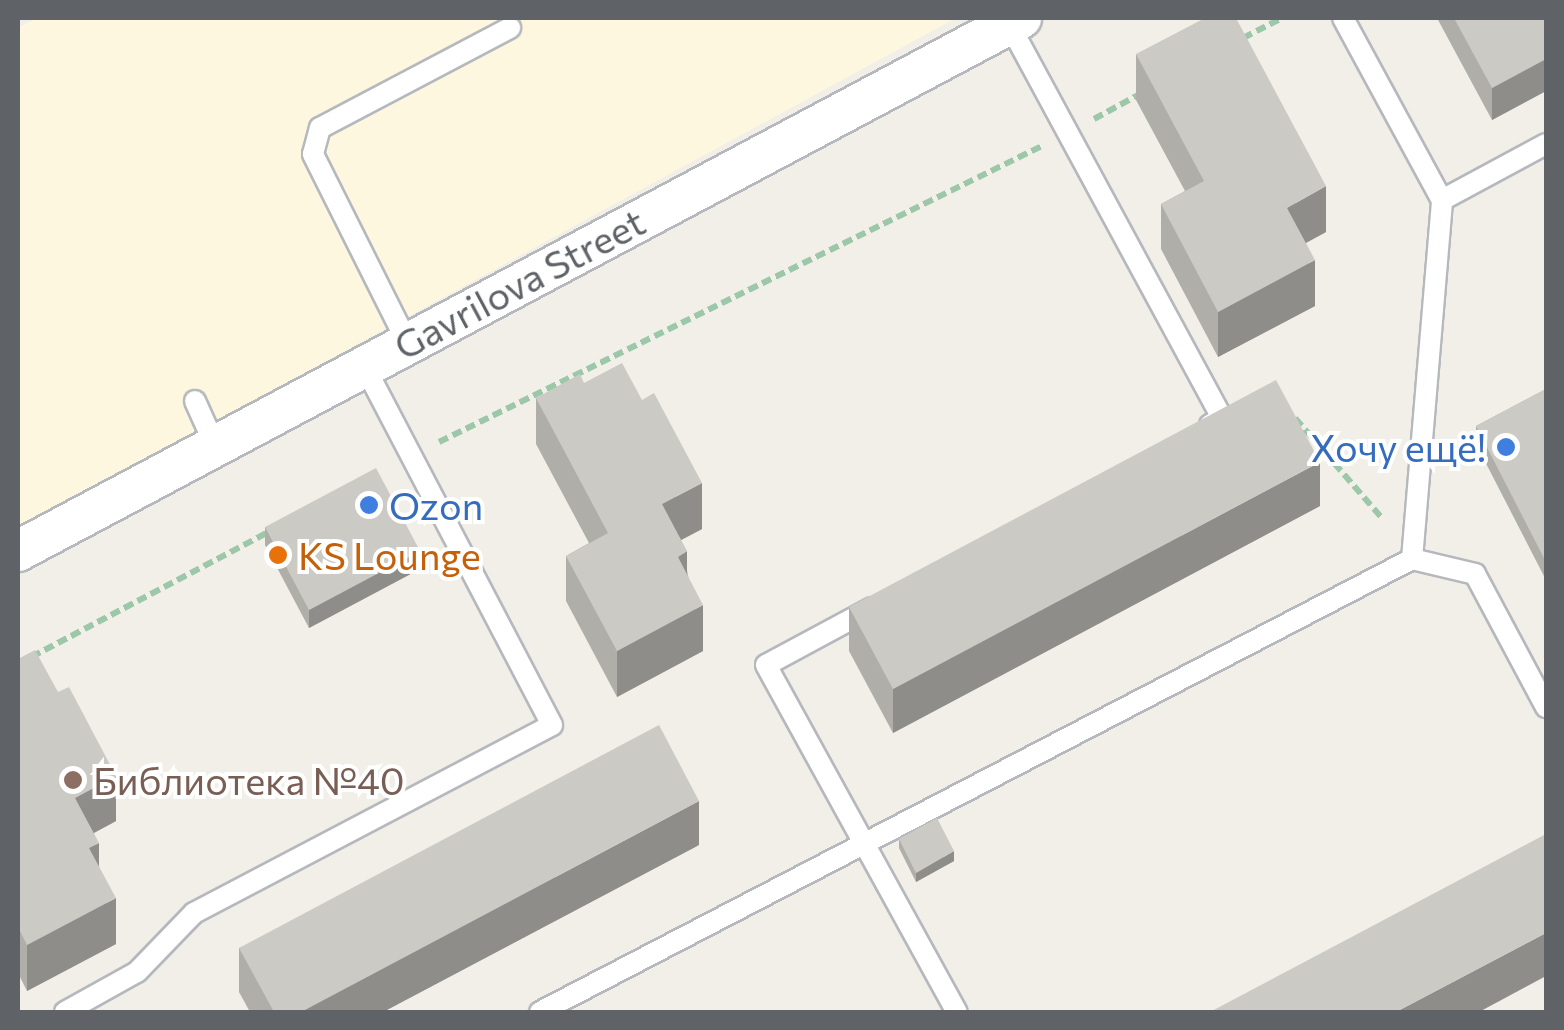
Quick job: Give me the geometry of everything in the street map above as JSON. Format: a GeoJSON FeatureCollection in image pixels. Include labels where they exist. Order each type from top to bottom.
{"type":"FeatureCollection","features":[{"type":"Feature","properties":{"kind":"street","name":"Gavrilova Street"},"geometry":{"type":"LineString","coordinates":[[18,551],[214,443],[1015,20]]}},
{"type":"Feature","properties":{"kind":"lane"},"geometry":{"type":"LineString","coordinates":[[1343,18],[1442,200],[1412,560]]}},
{"type":"Feature","properties":{"kind":"lane"},"geometry":{"type":"LineString","coordinates":[[1015,20],[1068,133],[1222,418],[1187,437]]}},
{"type":"Feature","properties":{"kind":"lane"},"geometry":{"type":"LineString","coordinates":[[407,342],[313,154],[320,128],[510,28]]}},
{"type":"Feature","properties":{"kind":"lane"},"geometry":{"type":"LineString","coordinates":[[1442,200],[1546,144]]}},
{"type":"Feature","properties":{"kind":"lane"},"geometry":{"type":"LineString","coordinates":[[65,1012],[137,972],[194,913],[552,725],[364,365]]}},
{"type":"Feature","properties":{"kind":"lane"},"geometry":{"type":"LineString","coordinates":[[195,401],[214,443]]}},
{"type":"Feature","properties":{"kind":"lane"},"geometry":{"type":"LineString","coordinates":[[540,1012],[1412,560],[1475,574],[1546,706]]}},
{"type":"Feature","properties":{"kind":"lane"},"geometry":{"type":"LineString","coordinates":[[889,598],[766,665],[956,1012]]}},
{"type":"Feature","properties":{"kind":"path"},"geometry":{"type":"LineString","coordinates":[[1232,44],[1282,18]]}},
{"type":"Feature","properties":{"kind":"path"},"geometry":{"type":"LineString","coordinates":[[412,456],[1068,133],[1150,88]]}},
{"type":"Feature","properties":{"kind":"path"},"geometry":{"type":"LineString","coordinates":[[1222,418],[1282,404],[1412,560]]}},
{"type":"Feature","properties":{"kind":"path"},"geometry":{"type":"LineString","coordinates":[[18,664],[275,528]]}},
{"type":"Feature","properties":{"kind":"shaded area"},"geometry":{"type":"Polygon","coordinates":[[[37,18],[956,18],[18,529],[18,28],[37,18]]]}},
{"type":"Feature","properties":{"kind":"building"},"geometry":{"type":"Polygon","coordinates":[[[1205,18],[1236,18],[1326,186],[1287,208],[1315,260],[1218,312],[1161,204],[1204,181],[1136,54],[1205,18]]]}},
{"type":"Feature","properties":{"kind":"building"},"geometry":{"type":"Polygon","coordinates":[[[1454,18],[1546,18],[1546,59],[1492,88],[1454,18]]]}},
{"type":"Feature","properties":{"kind":"building"},"geometry":{"type":"Polygon","coordinates":[[[622,363],[642,400],[654,393],[702,483],[662,504],[687,551],[678,557],[703,605],[617,651],[566,556],[608,533],[536,398],[580,374],[584,383],[622,363]]]}},
{"type":"Feature","properties":{"kind":"building"},"geometry":{"type":"Polygon","coordinates":[[[1276,380],[1320,462],[893,689],[849,607],[1276,380]]]}},
{"type":"Feature","properties":{"kind":"building"},"geometry":{"type":"Polygon","coordinates":[[[1546,389],[1546,562],[1476,426],[1546,389]]]}},
{"type":"Feature","properties":{"kind":"building"},"geometry":{"type":"Polygon","coordinates":[[[376,468],[420,551],[309,610],[265,527],[376,468]]]}},
{"type":"Feature","properties":{"kind":"building"},"geometry":{"type":"Polygon","coordinates":[[[35,650],[58,692],[69,687],[116,776],[75,798],[99,843],[89,848],[116,898],[27,945],[18,927],[18,659],[35,650]]]}},
{"type":"Feature","properties":{"kind":"building"},"geometry":{"type":"Polygon","coordinates":[[[659,725],[699,801],[301,1012],[274,1012],[239,948],[659,725]]]}},
{"type":"Feature","properties":{"kind":"building"},"geometry":{"type":"Polygon","coordinates":[[[937,818],[954,851],[916,873],[899,839],[937,818]]]}},
{"type":"Feature","properties":{"kind":"building"},"geometry":{"type":"Polygon","coordinates":[[[1546,834],[1546,933],[1396,1012],[1210,1012],[1546,834]]]}},
{"type":"Feature","properties":{"kind":"place","name":"Хочу ещё!"},"geometry":{"type":"Point","coordinates":[1506,447]}},
{"type":"Feature","properties":{"kind":"place","name":"Ozon"},"geometry":{"type":"Point","coordinates":[369,505]}},
{"type":"Feature","properties":{"kind":"place","name":"KS Lounge"},"geometry":{"type":"Point","coordinates":[278,555]}},
{"type":"Feature","properties":{"kind":"place","name":"Библиотека №40"},"geometry":{"type":"Point","coordinates":[73,780]}}]}
